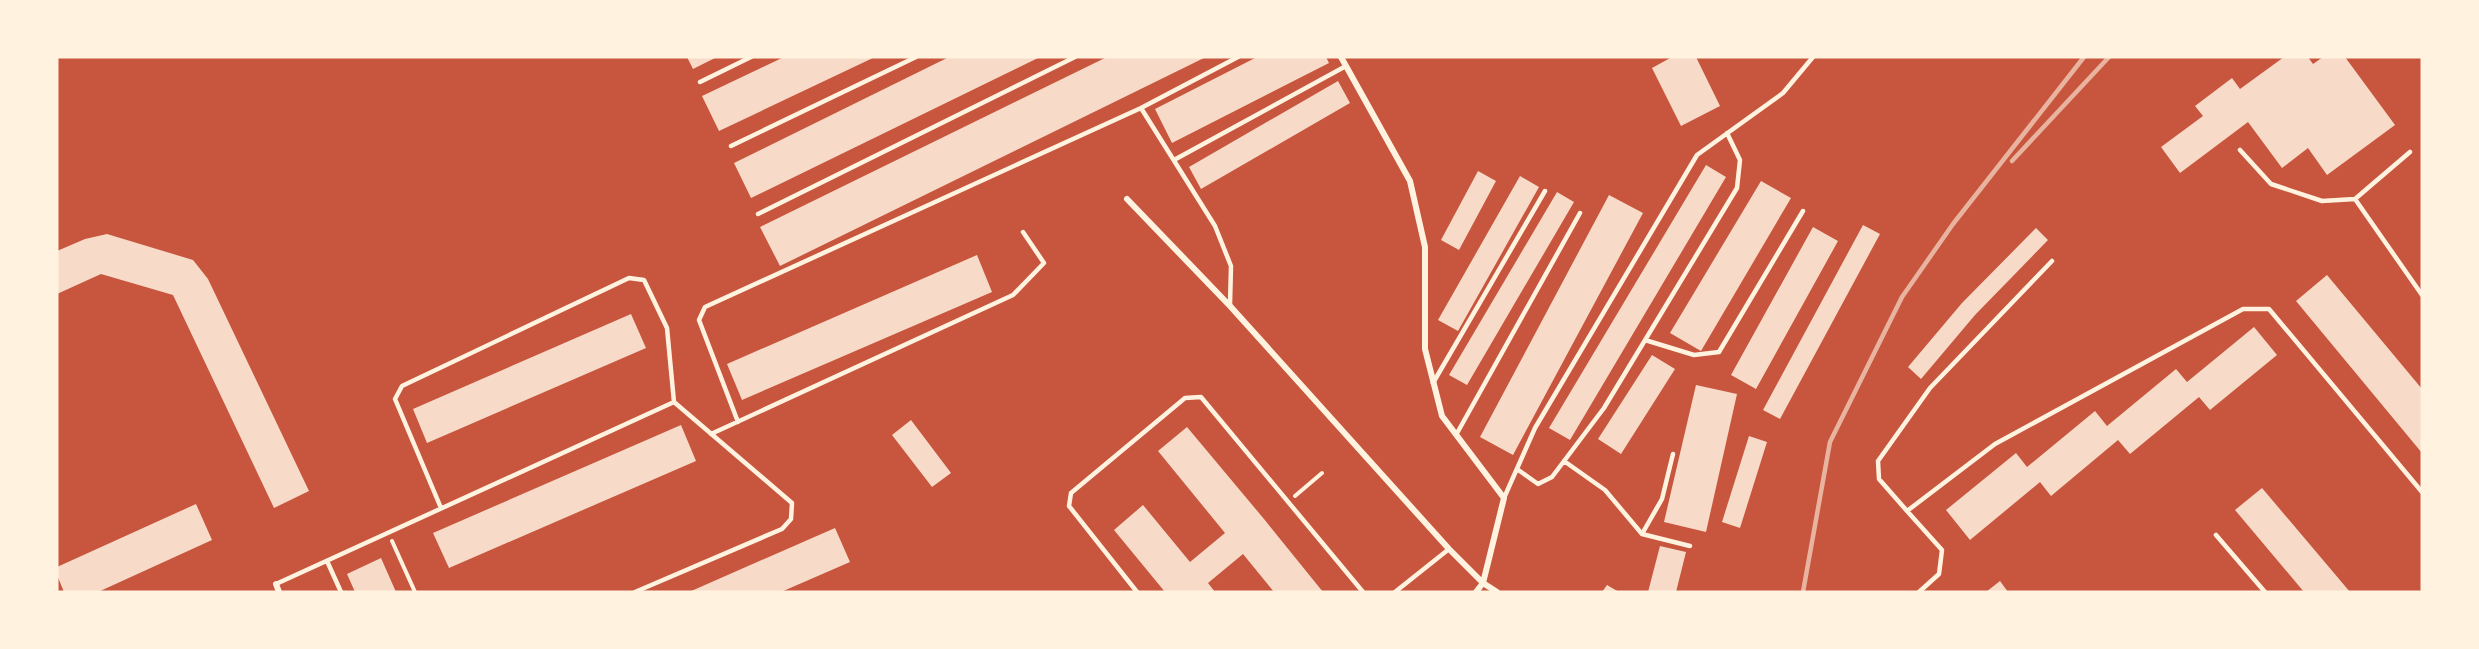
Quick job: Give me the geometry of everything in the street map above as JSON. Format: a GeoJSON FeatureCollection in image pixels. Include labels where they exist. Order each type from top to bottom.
{"type":"FeatureCollection","features":[{"type":"Feature","properties":{"kind":"street"},"geometry":{"type":"LineString","coordinates":[[1341,57],[1410,181],[1425,247],[1425,349],[1442,416],[1504,498],[1483,583],[1476,592]]}},
{"type":"Feature","properties":{"kind":"street"},"geometry":{"type":"LineString","coordinates":[[1127,200],[1230,306],[1449,549],[1483,583],[1497,592]]}},
{"type":"Feature","properties":{"kind":"street"},"geometry":{"type":"LineString","coordinates":[[276,584],[279,592]]}},
{"type":"Feature","properties":{"kind":"lane"},"geometry":{"type":"LineString","coordinates":[[700,82],[751,57]]}},
{"type":"Feature","properties":{"kind":"lane"},"geometry":{"type":"LineString","coordinates":[[731,146],[916,57]]}},
{"type":"Feature","properties":{"kind":"lane"},"geometry":{"type":"LineString","coordinates":[[758,214],[1075,57]]}},
{"type":"Feature","properties":{"kind":"lane"},"geometry":{"type":"LineString","coordinates":[[738,422],[699,320],[705,307],[1141,108],[1238,57]]}},
{"type":"Feature","properties":{"kind":"lane"},"geometry":{"type":"LineString","coordinates":[[1504,498],[1535,428],[1697,155],[1783,93],[1813,57]]}},
{"type":"Feature","properties":{"kind":"lane"},"geometry":{"type":"LineString","coordinates":[[1174,160],[1346,66]]}},
{"type":"Feature","properties":{"kind":"lane"},"geometry":{"type":"LineString","coordinates":[[1141,108],[1215,226],[1232,266],[1230,306]]}},
{"type":"Feature","properties":{"kind":"lane"},"geometry":{"type":"LineString","coordinates":[[1517,469],[1538,484],[1552,477],[1604,408],[1737,188],[1740,160],[1727,133]]}},
{"type":"Feature","properties":{"kind":"lane"},"geometry":{"type":"LineString","coordinates":[[2240,150],[2271,184],[2322,201],[2355,200],[2410,152]]}},
{"type":"Feature","properties":{"kind":"lane"},"geometry":{"type":"LineString","coordinates":[[1433,382],[1545,191]]}},
{"type":"Feature","properties":{"kind":"lane"},"geometry":{"type":"LineString","coordinates":[[2355,200],[2422,295]]}},
{"type":"Feature","properties":{"kind":"lane"},"geometry":{"type":"LineString","coordinates":[[1645,340],[1694,355],[1719,352],[1803,211]]}},
{"type":"Feature","properties":{"kind":"lane"},"geometry":{"type":"LineString","coordinates":[[1456,435],[1580,213]]}},
{"type":"Feature","properties":{"kind":"lane"},"geometry":{"type":"LineString","coordinates":[[711,434],[1013,294],[1044,262],[1023,232]]}},
{"type":"Feature","properties":{"kind":"lane"},"geometry":{"type":"LineString","coordinates":[[1918,592],[1939,574],[1942,550],[1879,479],[1878,461],[1930,388],[2052,261]]}},
{"type":"Feature","properties":{"kind":"lane"},"geometry":{"type":"LineString","coordinates":[[441,508],[395,399],[402,386],[629,278],[644,280],[667,328],[674,402],[792,503],[791,519],[782,529],[635,592]]}},
{"type":"Feature","properties":{"kind":"lane"},"geometry":{"type":"LineString","coordinates":[[1907,510],[1995,444],[2244,309],[2269,309],[2422,492]]}},
{"type":"Feature","properties":{"kind":"lane"},"geometry":{"type":"LineString","coordinates":[[1137,592],[1069,506],[1071,493],[1185,398],[1201,397],[1363,592]]}},
{"type":"Feature","properties":{"kind":"lane"},"geometry":{"type":"LineString","coordinates":[[276,584],[674,402]]}},
{"type":"Feature","properties":{"kind":"lane"},"geometry":{"type":"LineString","coordinates":[[1642,534],[1662,499],[1673,454]]}},
{"type":"Feature","properties":{"kind":"lane"},"geometry":{"type":"LineString","coordinates":[[1564,461],[1605,490],[1642,534],[1690,546]]}},
{"type":"Feature","properties":{"kind":"lane"},"geometry":{"type":"LineString","coordinates":[[2216,535],[2265,592]]}},
{"type":"Feature","properties":{"kind":"lane"},"geometry":{"type":"LineString","coordinates":[[1395,592],[1449,549]]}},
{"type":"Feature","properties":{"kind":"lane"},"geometry":{"type":"LineString","coordinates":[[327,561],[341,592]]}},
{"type":"Feature","properties":{"kind":"path"},"geometry":{"type":"LineString","coordinates":[[1288,502],[1322,473]]}},
{"type":"Feature","properties":{"kind":"path"},"geometry":{"type":"LineString","coordinates":[[388,532],[415,592]]}},
{"type":"Feature","properties":{"kind":"building"},"geometry":{"type":"Polygon","coordinates":[[[687,57],[717,57],[693,69],[687,57]]]}},
{"type":"Feature","properties":{"kind":"building"},"geometry":{"type":"Polygon","coordinates":[[[784,57],[875,57],[719,131],[702,96],[784,57]]]}},
{"type":"Feature","properties":{"kind":"building"},"geometry":{"type":"Polygon","coordinates":[[[949,57],[1040,57],[751,198],[734,163],[949,57]]]}},
{"type":"Feature","properties":{"kind":"building"},"geometry":{"type":"Polygon","coordinates":[[[1107,57],[1206,57],[780,266],[760,227],[1107,57]]]}},
{"type":"Feature","properties":{"kind":"building"},"geometry":{"type":"Polygon","coordinates":[[[1257,57],[1326,57],[1329,63],[1172,143],[1155,109],[1257,57]]]}},
{"type":"Feature","properties":{"kind":"building"},"geometry":{"type":"Polygon","coordinates":[[[1672,57],[1696,57],[1720,106],[1681,126],[1652,68],[1672,57]]]}},
{"type":"Feature","properties":{"kind":"building"},"geometry":{"type":"Polygon","coordinates":[[[2284,57],[2308,57],[2313,64],[2323,57],[2345,57],[2395,125],[2327,175],[2308,148],[2282,168],[2248,122],[2180,173],[2161,147],[2203,116],[2195,106],[2232,78],[2240,89],[2284,57]]]}},
{"type":"Feature","properties":{"kind":"building"},"geometry":{"type":"Polygon","coordinates":[[[1338,81],[1350,103],[1201,189],[1189,167],[1338,81]]]}},
{"type":"Feature","properties":{"kind":"building"},"geometry":{"type":"Polygon","coordinates":[[[1706,165],[1726,177],[1570,440],[1549,428],[1706,165]]]}},
{"type":"Feature","properties":{"kind":"building"},"geometry":{"type":"Polygon","coordinates":[[[1478,171],[1496,181],[1459,250],[1441,240],[1478,171]]]}},
{"type":"Feature","properties":{"kind":"building"},"geometry":{"type":"Polygon","coordinates":[[[1520,176],[1539,187],[1458,331],[1438,320],[1520,176]]]}},
{"type":"Feature","properties":{"kind":"building"},"geometry":{"type":"Polygon","coordinates":[[[1761,181],[1791,198],[1701,351],[1670,333],[1761,181]]]}},
{"type":"Feature","properties":{"kind":"building"},"geometry":{"type":"Polygon","coordinates":[[[1557,192],[1574,202],[1467,385],[1449,375],[1557,192]]]}},
{"type":"Feature","properties":{"kind":"building"},"geometry":{"type":"Polygon","coordinates":[[[1609,195],[1643,213],[1513,455],[1480,437],[1609,195]]]}},
{"type":"Feature","properties":{"kind":"building"},"geometry":{"type":"Polygon","coordinates":[[[1863,225],[1880,234],[1780,419],[1763,410],[1863,225]]]}},
{"type":"Feature","properties":{"kind":"building"},"geometry":{"type":"Polygon","coordinates":[[[1813,227],[1838,241],[1756,389],[1731,375],[1813,227]]]}},
{"type":"Feature","properties":{"kind":"building"},"geometry":{"type":"Polygon","coordinates":[[[2036,228],[2048,240],[1975,315],[1921,379],[1908,367],[1962,303],[2036,228]]]}},
{"type":"Feature","properties":{"kind":"building"},"geometry":{"type":"Polygon","coordinates":[[[107,234],[193,260],[208,279],[309,491],[274,508],[173,295],[101,274],[57,294],[57,251],[85,239],[107,234]]]}},
{"type":"Feature","properties":{"kind":"building"},"geometry":{"type":"Polygon","coordinates":[[[977,255],[992,292],[742,400],[727,364],[977,255]]]}},
{"type":"Feature","properties":{"kind":"building"},"geometry":{"type":"Polygon","coordinates":[[[2327,275],[2422,389],[2422,453],[2296,301],[2327,275]]]}},
{"type":"Feature","properties":{"kind":"building"},"geometry":{"type":"Polygon","coordinates":[[[631,314],[646,348],[427,443],[413,409],[631,314]]]}},
{"type":"Feature","properties":{"kind":"building"},"geometry":{"type":"Polygon","coordinates":[[[2254,327],[2277,355],[2210,410],[2199,397],[2130,454],[2118,440],[2051,496],[2040,482],[1970,540],[1946,510],[2016,453],[2027,467],[2095,411],[2107,426],[2176,369],[2187,382],[2254,327]]]}},
{"type":"Feature","properties":{"kind":"building"},"geometry":{"type":"Polygon","coordinates":[[[1652,355],[1675,369],[1621,454],[1598,439],[1652,355]]]}},
{"type":"Feature","properties":{"kind":"building"},"geometry":{"type":"Polygon","coordinates":[[[1696,385],[1737,394],[1706,532],[1664,522],[1696,385]]]}},
{"type":"Feature","properties":{"kind":"building"},"geometry":{"type":"Polygon","coordinates":[[[911,420],[951,473],[932,487],[892,435],[911,420]]]}},
{"type":"Feature","properties":{"kind":"building"},"geometry":{"type":"Polygon","coordinates":[[[681,425],[696,461],[449,568],[433,533],[681,425]]]}},
{"type":"Feature","properties":{"kind":"building"},"geometry":{"type":"Polygon","coordinates":[[[1187,427],[1323,592],[1274,592],[1243,554],[1208,583],[1215,592],[1165,592],[1114,530],[1143,505],[1190,562],[1225,533],[1158,451],[1187,427]]]}},
{"type":"Feature","properties":{"kind":"building"},"geometry":{"type":"Polygon","coordinates":[[[1749,436],[1767,442],[1740,528],[1722,522],[1749,436]]]}},
{"type":"Feature","properties":{"kind":"building"},"geometry":{"type":"Polygon","coordinates":[[[2262,488],[2350,592],[2304,592],[2235,510],[2262,488]]]}},
{"type":"Feature","properties":{"kind":"building"},"geometry":{"type":"Polygon","coordinates":[[[196,504],[212,540],[98,592],[64,592],[57,575],[57,567],[196,504]]]}},
{"type":"Feature","properties":{"kind":"building"},"geometry":{"type":"Polygon","coordinates":[[[835,528],[850,562],[781,592],[689,592],[835,528]]]}},
{"type":"Feature","properties":{"kind":"building"},"geometry":{"type":"Polygon","coordinates":[[[1660,546],[1686,552],[1676,592],[1648,592],[1660,546]]]}},
{"type":"Feature","properties":{"kind":"building"},"geometry":{"type":"Polygon","coordinates":[[[381,558],[396,592],[355,592],[347,574],[381,558]]]}},
{"type":"Feature","properties":{"kind":"building"},"geometry":{"type":"Polygon","coordinates":[[[2000,581],[2008,592],[1986,592],[2000,581]]]}},
{"type":"Feature","properties":{"kind":"building"},"geometry":{"type":"Polygon","coordinates":[[[1607,585],[1619,592],[1602,592],[1607,585]]]}},
{"type":"Feature","properties":{"kind":"railway"},"geometry":{"type":"LineString","coordinates":[[1803,592],[1830,442],[1902,297],[1953,224],[2084,57]]}},
{"type":"Feature","properties":{"kind":"railway"},"geometry":{"type":"LineString","coordinates":[[2012,161],[2109,57]]}}]}
